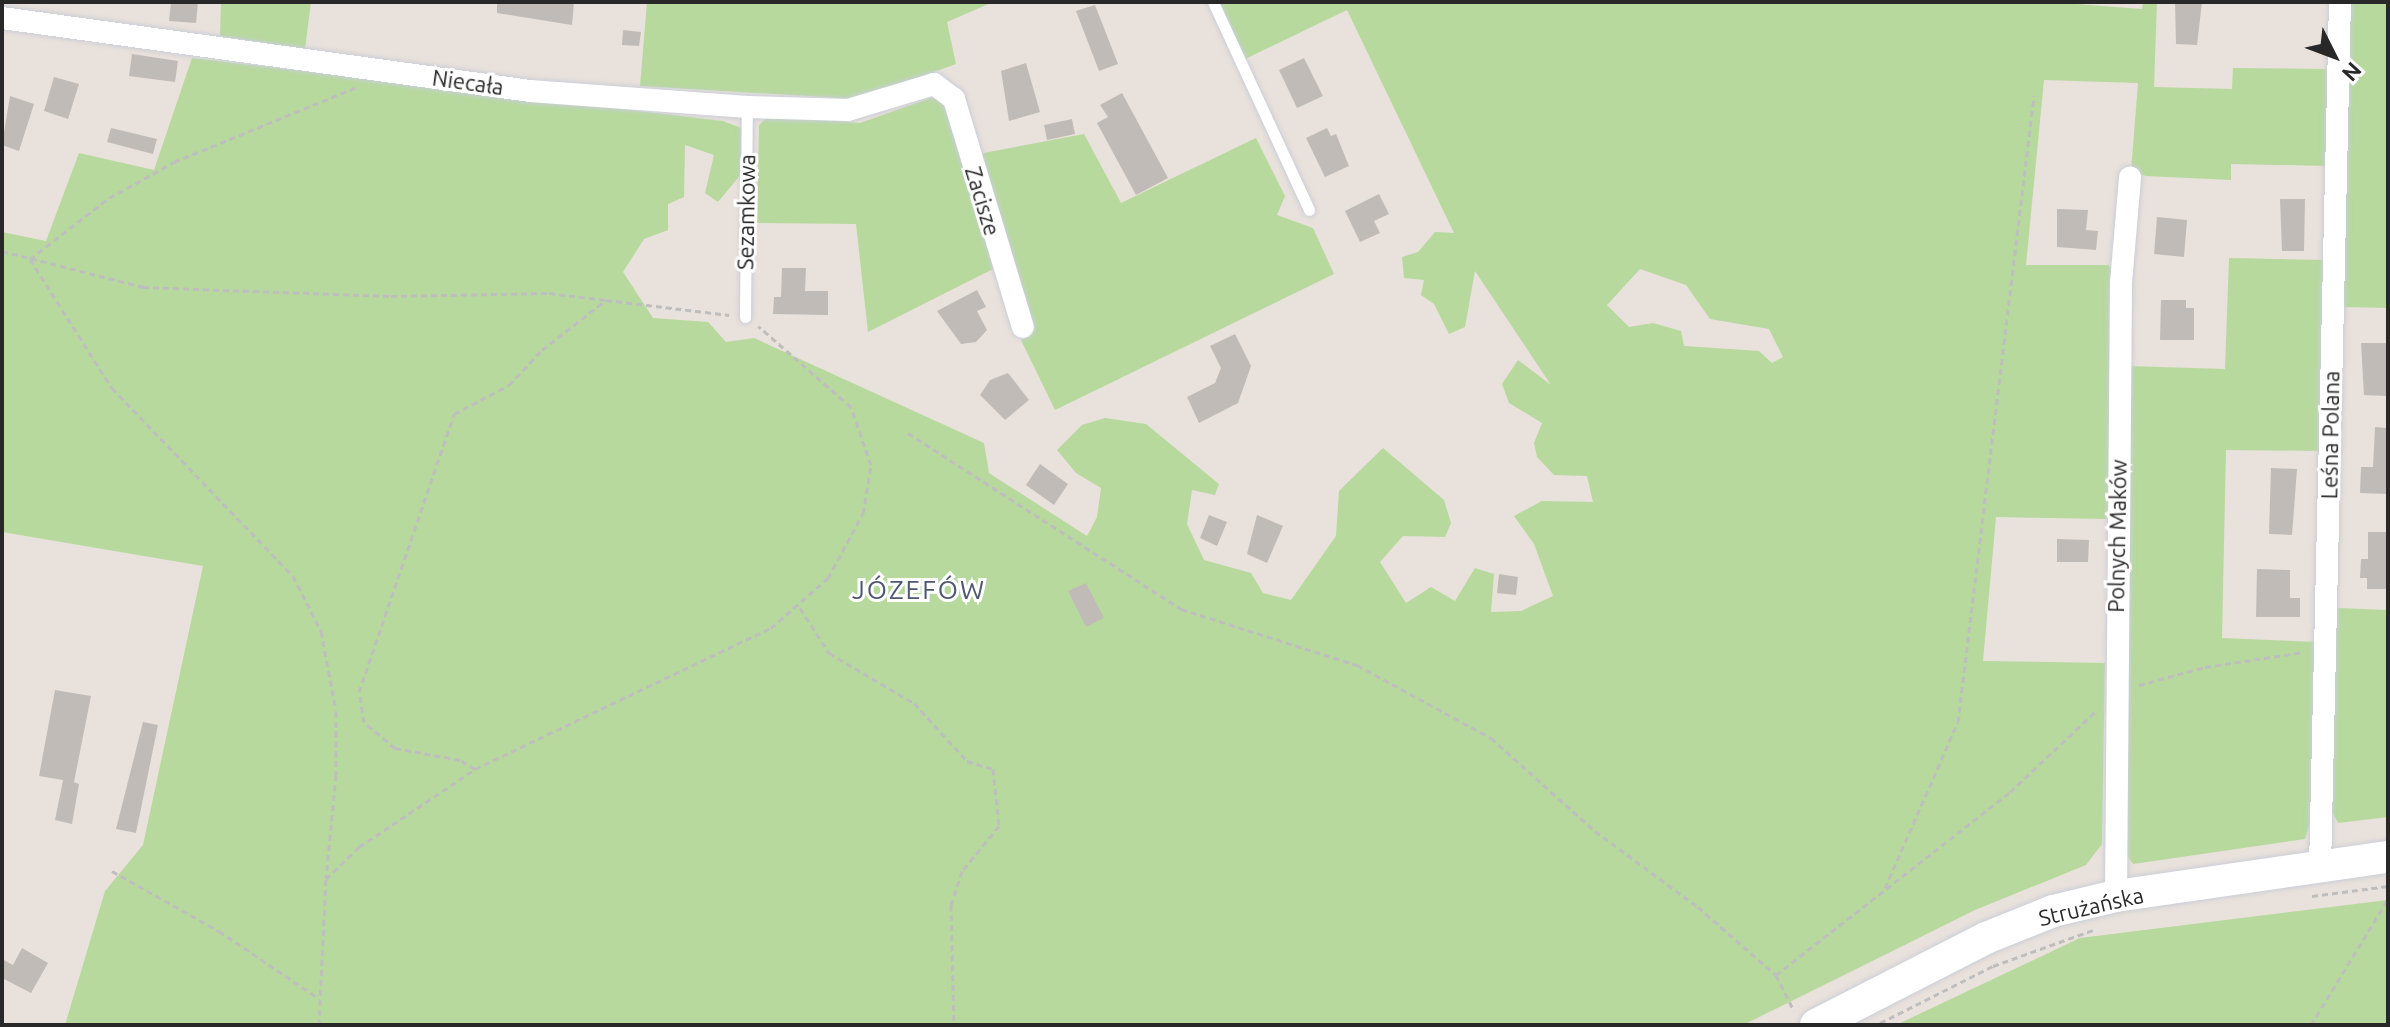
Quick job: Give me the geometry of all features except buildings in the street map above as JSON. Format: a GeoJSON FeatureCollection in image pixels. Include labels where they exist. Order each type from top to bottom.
{"type":"FeatureCollection","features":[{"type":"Feature","properties":{"kind":"main road","name":"Strużańska"},"geometry":{"type":"LineString","coordinates":[[1806,1019],[2053,911],[2116,896],[2388,857]]}},
{"type":"Feature","properties":{"kind":"street","name":"Leśna Polana"},"geometry":{"type":"LineString","coordinates":[[2320,868],[2340,2]]}},
{"type":"Feature","properties":{"kind":"street","name":"Niecała"},"geometry":{"type":"LineString","coordinates":[[2,18],[530,91],[747,107],[848,110],[934,84]]}},
{"type":"Feature","properties":{"kind":"street","name":"Zacisze"},"geometry":{"type":"LineString","coordinates":[[934,84],[954,99],[1023,327]]}},
{"type":"Feature","properties":{"kind":"street","name":"Polnych Maków"},"geometry":{"type":"LineString","coordinates":[[2116,896],[2114,692],[2121,283],[2130,177]]}},
{"type":"Feature","properties":{"kind":"lane"},"geometry":{"type":"LineString","coordinates":[[1213,2],[1309,210]]}},
{"type":"Feature","properties":{"kind":"lane","name":"Sezamkowa"},"geometry":{"type":"LineString","coordinates":[[745,317],[747,107]]}},
{"type":"Feature","properties":{"kind":"path"},"geometry":{"type":"LineString","coordinates":[[30,259],[109,198],[244,130],[354,90],[373,68]]}},
{"type":"Feature","properties":{"kind":"path"},"geometry":{"type":"LineString","coordinates":[[1885,888],[1958,722],[2034,96]]}},
{"type":"Feature","properties":{"kind":"path"},"geometry":{"type":"LineString","coordinates":[[2,251],[143,287],[391,296],[549,293],[745,317],[826,381],[851,407],[871,465],[863,513],[828,578],[800,608],[771,628],[475,769],[359,847],[326,879]]}},
{"type":"Feature","properties":{"kind":"path"},"geometry":{"type":"LineString","coordinates":[[30,259],[112,388],[293,576],[321,631],[336,711],[336,775],[326,879],[319,1025]]}},
{"type":"Feature","properties":{"kind":"path"},"geometry":{"type":"LineString","coordinates":[[475,769],[460,760],[395,748],[364,722],[359,692],[454,414],[509,385],[542,350],[606,300]]}},
{"type":"Feature","properties":{"kind":"path"},"geometry":{"type":"LineString","coordinates":[[908,433],[1181,609],[1357,665],[1491,738],[1595,831],[1698,907],[1776,975],[1806,1019]]}},
{"type":"Feature","properties":{"kind":"path"},"geometry":{"type":"LineString","coordinates":[[800,608],[829,653],[914,703],[967,761],[993,769],[999,826],[962,871],[951,905],[954,1025]]}},
{"type":"Feature","properties":{"kind":"path"},"geometry":{"type":"LineString","coordinates":[[1776,975],[2010,792],[2114,692],[2205,667],[2325,648]]}},
{"type":"Feature","properties":{"kind":"path"},"geometry":{"type":"LineString","coordinates":[[112,871],[219,931],[318,998]]}},
{"type":"Feature","properties":{"kind":"path"},"geometry":{"type":"LineString","coordinates":[[2300,897],[2388,886]]}},
{"type":"Feature","properties":{"kind":"path"},"geometry":{"type":"LineString","coordinates":[[2311,1025],[2388,899]]}},
{"type":"Feature","properties":{"kind":"path"},"geometry":{"type":"LineString","coordinates":[[1876,1025],[1993,966],[2097,929]]}},
{"type":"Feature","properties":{"kind":"green space"},"geometry":{"type":"Polygon","coordinates":[[[221,2],[311,2],[305,49],[220,36],[221,2]]]}},
{"type":"Feature","properties":{"kind":"green space"},"geometry":{"type":"Polygon","coordinates":[[[647,2],[993,2],[947,22],[956,64],[858,99],[640,86],[647,2]]]}},
{"type":"Feature","properties":{"kind":"green space"},"geometry":{"type":"Polygon","coordinates":[[[1218,2],[2050,2],[2142,9],[2143,2],[2157,2],[2154,87],[2232,89],[2233,68],[2330,69],[2329,166],[2231,164],[2231,180],[2146,176],[2131,171],[2138,83],[2044,80],[2026,265],[2108,265],[2115,274],[2109,519],[1996,517],[1983,661],[2105,663],[2102,844],[2086,865],[1975,910],[1743,1025],[65,1025],[105,891],[143,845],[203,566],[2,532],[2,232],[46,241],[79,153],[154,170],[192,58],[723,121],[749,131],[747,167],[718,202],[705,193],[714,155],[685,145],[684,197],[668,204],[668,230],[644,239],[623,272],[653,318],[708,322],[726,342],[754,338],[984,443],[989,473],[1087,536],[1097,517],[1101,488],[1076,473],[1057,450],[1082,425],[1105,418],[1146,424],[1219,484],[1215,495],[1192,490],[1187,524],[1204,560],[1251,573],[1263,593],[1291,600],[1336,536],[1339,491],[1383,448],[1444,500],[1451,523],[1445,537],[1403,536],[1380,562],[1406,603],[1431,587],[1455,601],[1475,568],[1494,574],[1491,612],[1521,611],[1553,596],[1534,544],[1514,516],[1542,501],[1593,502],[1587,476],[1554,475],[1537,457],[1534,443],[1542,423],[1509,403],[1502,384],[1518,360],[1551,385],[1475,271],[1465,327],[1449,334],[1434,304],[1421,295],[1424,280],[1404,278],[1402,257],[1418,252],[1435,232],[1454,233],[1347,10],[1245,59],[1218,2]],[[1640,269],[1607,305],[1629,327],[1653,323],[1681,331],[1684,346],[1759,351],[1772,363],[1783,357],[1769,329],[1710,319],[1686,285],[1640,269]]]}},
{"type":"Feature","properties":{"kind":"green space"},"geometry":{"type":"Polygon","coordinates":[[[2349,2],[2388,2],[2388,308],[2343,307],[2349,2]]]}},
{"type":"Feature","properties":{"kind":"green space"},"geometry":{"type":"Polygon","coordinates":[[[936,96],[948,103],[993,269],[868,332],[856,224],[757,223],[759,125],[770,115],[860,123],[936,96]]]}},
{"type":"Feature","properties":{"kind":"green space"},"geometry":{"type":"Polygon","coordinates":[[[1084,134],[1121,203],[1256,138],[1285,196],[1277,215],[1313,228],[1334,274],[1055,410],[1021,340],[1033,332],[978,154],[1084,134]]]}},
{"type":"Feature","properties":{"kind":"green space"},"geometry":{"type":"Polygon","coordinates":[[[2229,258],[2326,260],[2323,451],[2226,450],[2222,638],[2319,642],[2314,810],[2305,839],[2133,864],[2119,844],[2128,366],[2225,369],[2229,258]]]}},
{"type":"Feature","properties":{"kind":"green space"},"geometry":{"type":"Polygon","coordinates":[[[2337,608],[2388,610],[2388,817],[2338,823],[2332,812],[2337,608]]]}},
{"type":"Feature","properties":{"kind":"green space"},"geometry":{"type":"Polygon","coordinates":[[[2388,900],[2388,1025],[1896,1025],[2080,938],[2388,900]]]}},
{"type":"Feature","properties":{"kind":"district","name":"JÓZEFÓW"},"geometry":{"type":"Point","coordinates":[919,590]}}]}
